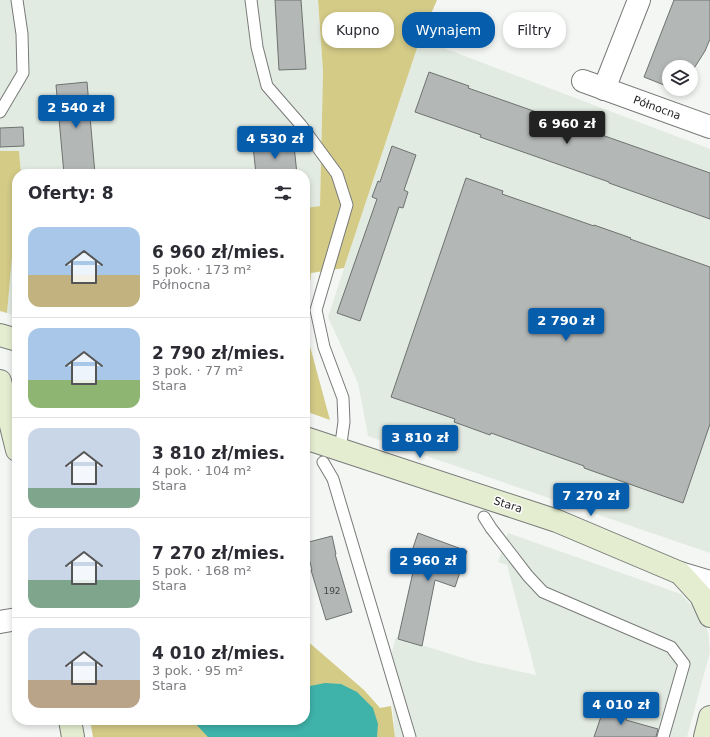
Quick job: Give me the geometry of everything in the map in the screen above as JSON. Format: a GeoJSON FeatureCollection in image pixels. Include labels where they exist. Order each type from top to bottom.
{"type":"FeatureCollection","features":[{"type":"Feature","properties":{"kind":"street"},"geometry":{"type":"LineString","coordinates":[[604,89],[639,0]]}},
{"type":"Feature","properties":{"kind":"street","name":"Północna"},"geometry":{"type":"LineString","coordinates":[[583,81],[710,127]]}},
{"type":"Feature","properties":{"kind":"street"},"geometry":{"type":"LineString","coordinates":[[0,335],[12,339]]}},
{"type":"Feature","properties":{"kind":"street"},"geometry":{"type":"LineString","coordinates":[[0,382],[12,430]]}},
{"type":"Feature","properties":{"kind":"street","name":"Stara"},"geometry":{"type":"LineString","coordinates":[[310,441],[330,453],[487,508],[557,521],[680,572],[701,596],[710,616]]}},
{"type":"Feature","properties":{"kind":"street"},"geometry":{"type":"LineString","coordinates":[[680,572],[710,582]]}},
{"type":"Feature","properties":{"kind":"street"},"geometry":{"type":"LineString","coordinates":[[0,622],[12,620]]}},
{"type":"Feature","properties":{"kind":"street"},"geometry":{"type":"LineString","coordinates":[[705,737],[710,717]]}},
{"type":"Feature","properties":{"kind":"street"},"geometry":{"type":"LineString","coordinates":[[71,725],[73,737]]}},
{"type":"Feature","properties":{"kind":"lane"},"geometry":{"type":"LineString","coordinates":[[0,112],[23,73],[22,34],[17,0]]}},
{"type":"Feature","properties":{"kind":"lane"},"geometry":{"type":"LineString","coordinates":[[252,0],[257,47],[267,86],[302,125],[337,174],[347,205],[316,310],[324,347],[343,398],[344,422],[330,453],[333,479],[410,737]]}},
{"type":"Feature","properties":{"kind":"lane"},"geometry":{"type":"LineString","coordinates":[[487,508],[491,528],[528,576],[543,592],[671,647],[684,664],[663,737]]}},
{"type":"Feature","properties":{"kind":"shaded area"},"geometry":{"type":"Polygon","coordinates":[[[0,0],[318,0],[323,71],[320,206],[310,207],[310,169],[21,169],[19,151],[0,151],[0,0]]]}},
{"type":"Feature","properties":{"kind":"shaded area"},"geometry":{"type":"Polygon","coordinates":[[[318,0],[437,0],[432,12],[402,12],[402,48],[417,48],[344,268],[311,273],[310,282],[310,207],[320,206],[323,71],[318,0]]]}},
{"type":"Feature","properties":{"kind":"shaded area"},"geometry":{"type":"Polygon","coordinates":[[[417,48],[444,48],[710,149],[710,553],[368,436],[358,383],[328,317],[417,48]]]}},
{"type":"Feature","properties":{"kind":"shaded area"},"geometry":{"type":"Polygon","coordinates":[[[0,151],[19,151],[21,169],[12,169],[12,257],[7,313],[0,311],[0,151]]]}},
{"type":"Feature","properties":{"kind":"shaded area"},"geometry":{"type":"Polygon","coordinates":[[[12,256],[12,314],[7,313],[12,256]]]}},
{"type":"Feature","properties":{"kind":"shaded area"},"geometry":{"type":"Polygon","coordinates":[[[310,346],[330,420],[310,413],[310,346]]]}},
{"type":"Feature","properties":{"kind":"shaded area"},"geometry":{"type":"Polygon","coordinates":[[[508,533],[681,594],[702,617],[708,632],[710,652],[687,737],[395,737],[389,664],[396,637],[476,662],[536,675],[507,565],[498,562],[508,533]]]}},
{"type":"Feature","properties":{"kind":"shaded area"},"geometry":{"type":"Polygon","coordinates":[[[310,643],[364,690],[380,708],[391,706],[395,737],[93,737],[91,725],[310,725],[310,643]]]}},
{"type":"Feature","properties":{"kind":"water"},"geometry":{"type":"Polygon","coordinates":[[[325,683],[341,684],[357,692],[373,708],[378,724],[377,737],[208,737],[197,725],[310,725],[310,686],[325,683]]]}},
{"type":"Feature","properties":{"kind":"building"},"geometry":{"type":"Polygon","coordinates":[[[275,0],[301,0],[306,69],[279,70],[275,0]]]}},
{"type":"Feature","properties":{"kind":"building"},"geometry":{"type":"Polygon","coordinates":[[[674,0],[710,0],[710,39],[698,62],[698,60],[662,60],[662,84],[644,77],[674,0]]]}},
{"type":"Feature","properties":{"kind":"building"},"geometry":{"type":"Polygon","coordinates":[[[429,72],[469,86],[468,88],[710,173],[710,219],[480,137],[481,135],[415,112],[429,72]]]}},
{"type":"Feature","properties":{"kind":"building"},"geometry":{"type":"Polygon","coordinates":[[[87,82],[95,169],[64,169],[56,85],[87,82]]]}},
{"type":"Feature","properties":{"kind":"building"},"geometry":{"type":"Polygon","coordinates":[[[23,127],[24,146],[0,147],[0,128],[23,127]]]}},
{"type":"Feature","properties":{"kind":"building"},"geometry":{"type":"Polygon","coordinates":[[[276,143],[276,148],[294,146],[296,169],[255,169],[253,146],[276,143]]]}},
{"type":"Feature","properties":{"kind":"building"},"geometry":{"type":"Polygon","coordinates":[[[392,146],[416,155],[404,190],[408,192],[403,208],[399,207],[360,321],[337,313],[377,199],[372,197],[378,181],[380,182],[392,146]]]}},
{"type":"Feature","properties":{"kind":"building"},"geometry":{"type":"Polygon","coordinates":[[[466,178],[503,191],[502,194],[594,225],[710,267],[710,424],[683,503],[491,433],[490,435],[454,422],[455,419],[391,397],[466,178]]]}},
{"type":"Feature","properties":{"kind":"building"},"geometry":{"type":"Polygon","coordinates":[[[418,533],[467,551],[455,587],[435,580],[422,646],[398,639],[413,572],[406,569],[418,533]]]}},
{"type":"Feature","properties":{"kind":"building"},"geometry":{"type":"Polygon","coordinates":[[[332,536],[335,554],[352,612],[326,620],[311,570],[310,542],[332,536]]]}},
{"type":"Feature","properties":{"kind":"building"},"geometry":{"type":"Polygon","coordinates":[[[605,705],[628,711],[626,720],[658,729],[656,737],[594,737],[605,705]]]}}]}
